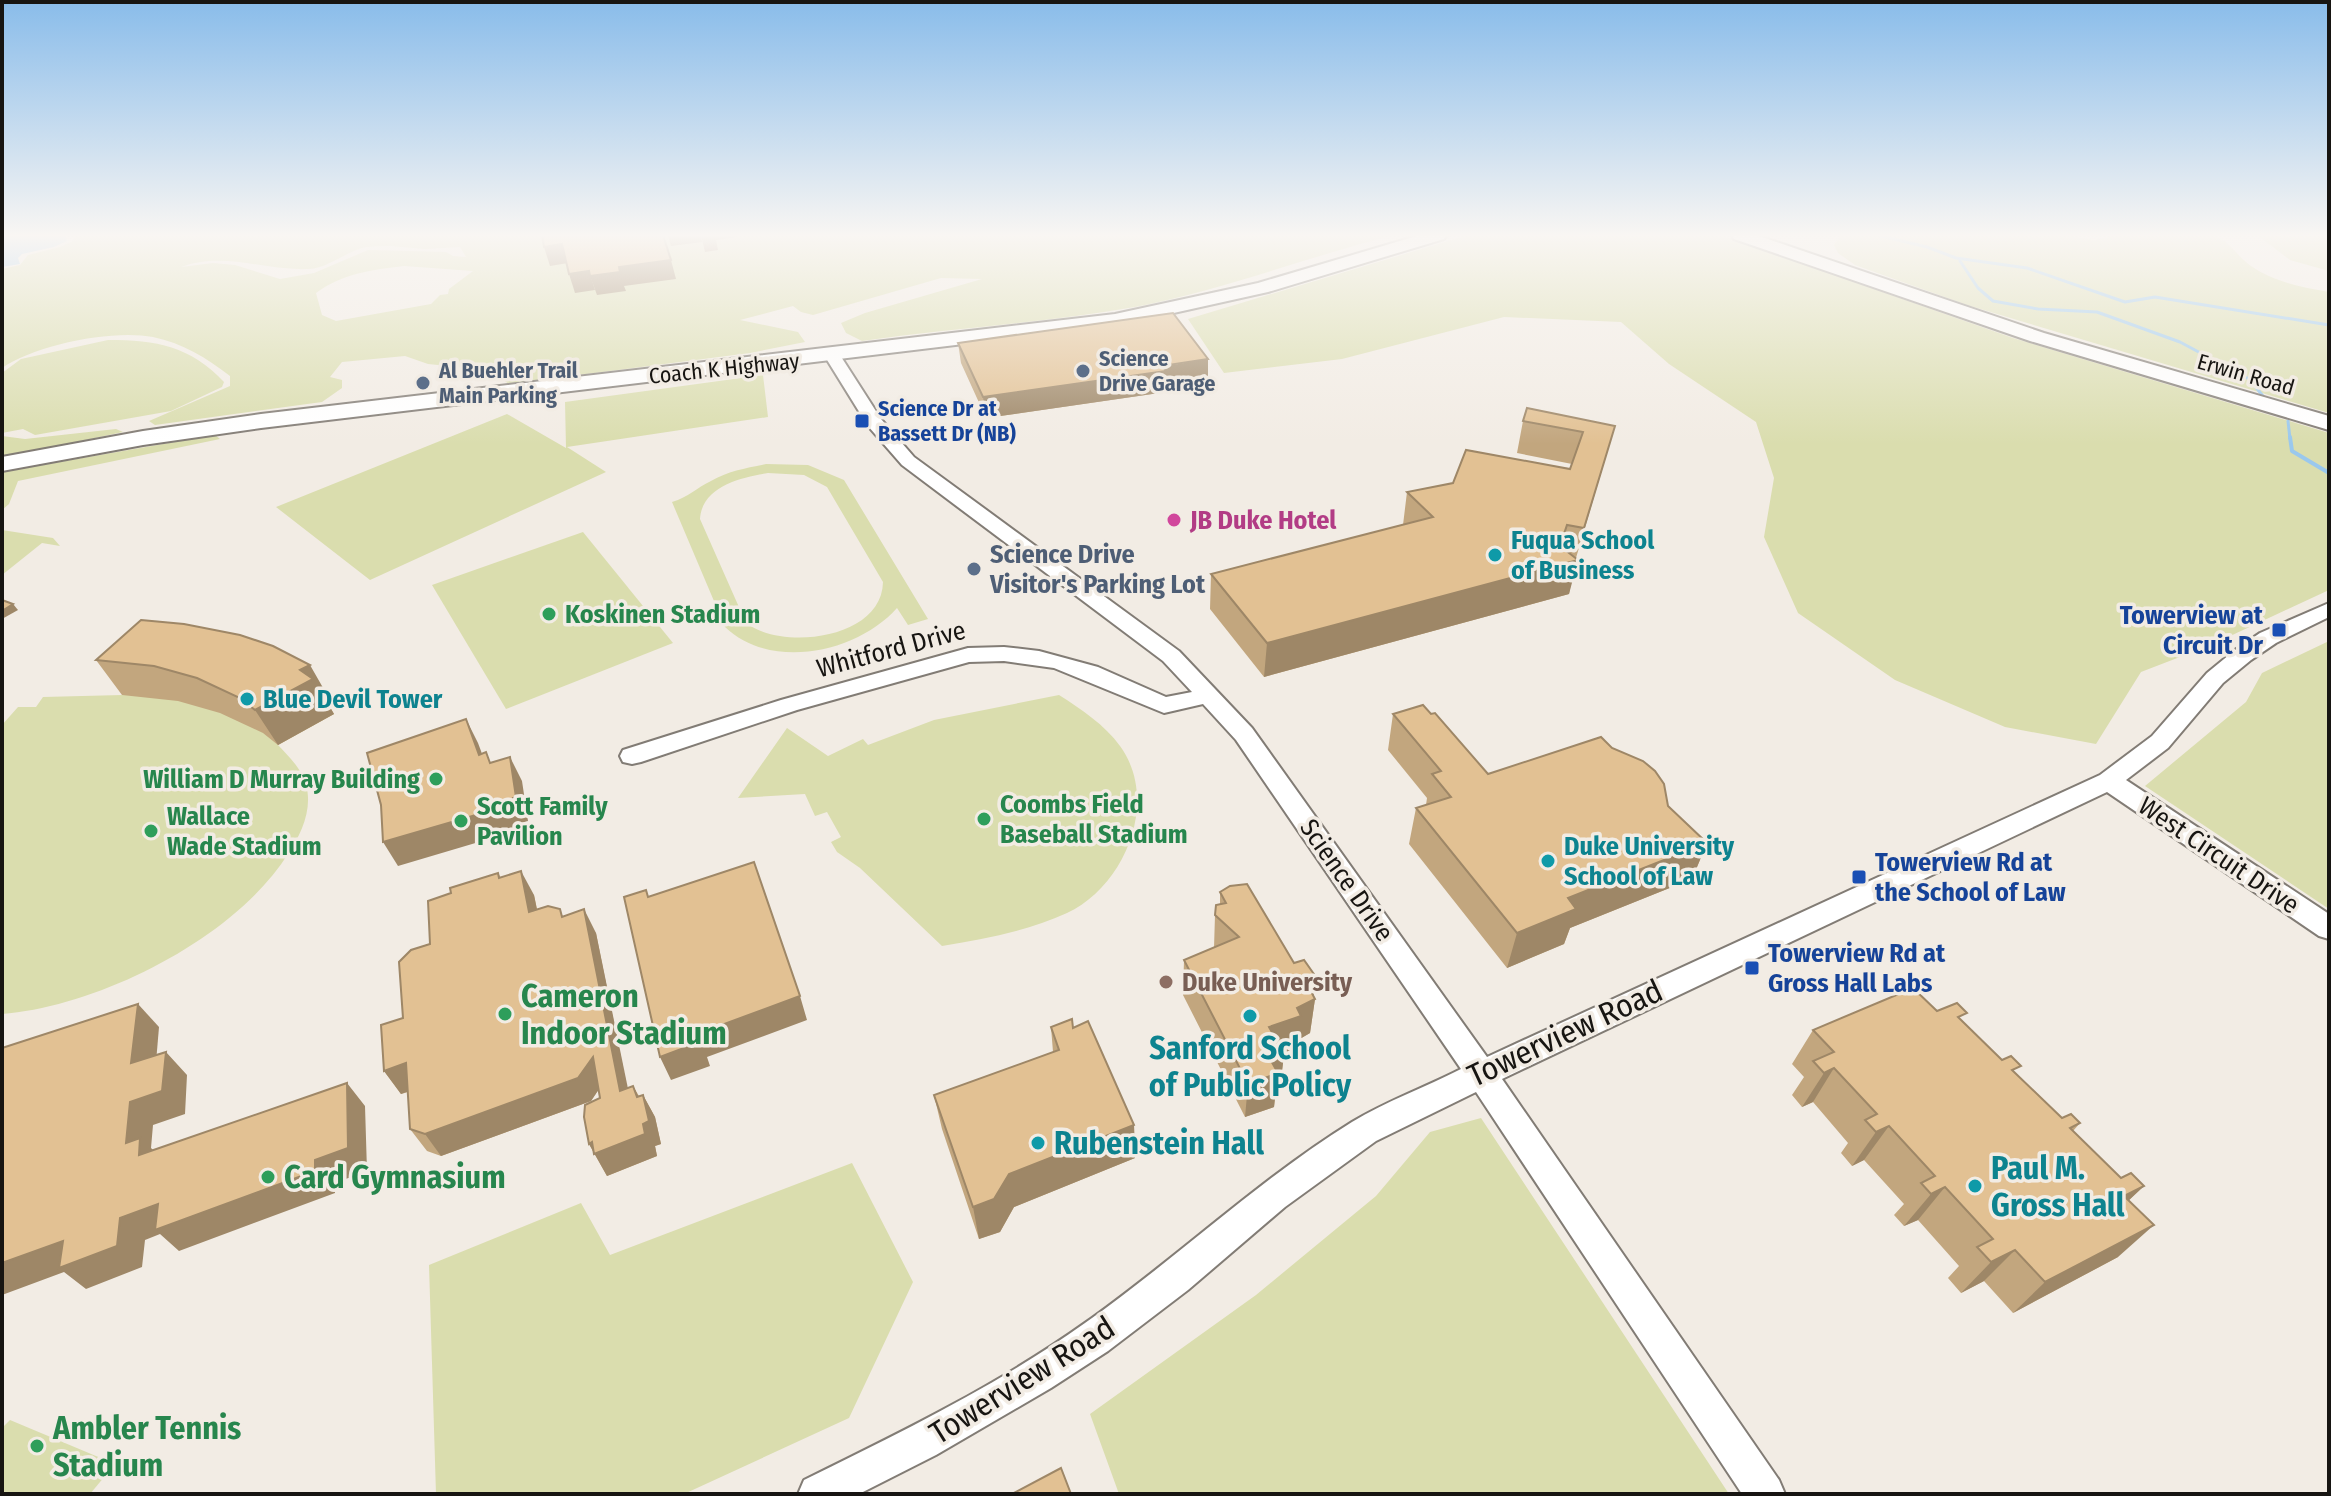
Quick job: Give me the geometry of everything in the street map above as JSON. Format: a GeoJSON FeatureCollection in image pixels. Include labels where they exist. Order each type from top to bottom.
{"type":"FeatureCollection","features":[{"type":"Feature","properties":{"kind":"main road","name":"Coach K Highway"},"geometry":{"type":"LineString","coordinates":[[2,464],[229,425],[1057,329],[1192,305]]}},
{"type":"Feature","properties":{"kind":"main road","name":"Erwin Road"},"geometry":{"type":"LineString","coordinates":[[1942,305],[2012,329],[2329,423]]}},
{"type":"Feature","properties":{"kind":"street","name":"Science Drive"},"geometry":{"type":"LineString","coordinates":[[832,355],[874,422],[908,461],[1171,656],[1244,734],[1480,1073],[1765,1494]]}},
{"type":"Feature","properties":{"kind":"street","name":"Towerview Road"},"geometry":{"type":"LineString","coordinates":[[818,1494],[923,1442],[1038,1375],[1176,1278],[1273,1196],[1374,1126],[1480,1073],[2109,781],[2160,742],[2215,678],[2243,655],[2268,638],[2329,609]]}},
{"type":"Feature","properties":{"kind":"street","name":"Whitford Drive"},"geometry":{"type":"LineString","coordinates":[[632,756],[789,705],[968,655],[993,652],[1040,656],[1094,674],[1164,705],[1186,703],[1209,695]]}},
{"type":"Feature","properties":{"kind":"street","name":"West Circuit Drive"},"geometry":{"type":"LineString","coordinates":[[2109,781],[2329,928]]}},
{"type":"Feature","properties":{"kind":"green space"},"geometry":{"type":"Polygon","coordinates":[[[2,305],[319,305],[322,315],[336,321],[426,305],[848,305],[813,315],[793,306],[740,320],[798,332],[805,342],[750,353],[509,384],[489,370],[428,364],[405,356],[342,362],[330,377],[342,380],[342,388],[322,402],[155,425],[149,421],[230,386],[230,376],[184,347],[136,335],[96,337],[53,346],[2,368],[2,305]]]}},
{"type":"Feature","properties":{"kind":"green space"},"geometry":{"type":"Polygon","coordinates":[[[893,305],[1145,305],[862,341],[846,333],[841,323],[893,305]]]}},
{"type":"Feature","properties":{"kind":"green space"},"geometry":{"type":"Polygon","coordinates":[[[1235,305],[1919,305],[2013,338],[2329,433],[2329,590],[2211,645],[2141,672],[2096,744],[2005,727],[1895,680],[1798,613],[1764,537],[1774,478],[1756,422],[1669,364],[1621,322],[1504,317],[1342,359],[1224,373],[1188,319],[1235,305]]]}},
{"type":"Feature","properties":{"kind":"green space"},"geometry":{"type":"Polygon","coordinates":[[[1967,305],[2329,305],[2329,413],[1967,305]]]}},
{"type":"Feature","properties":{"kind":"green space"},"geometry":{"type":"Polygon","coordinates":[[[108,340],[172,348],[198,360],[224,382],[222,387],[171,411],[35,435],[23,429],[2,433],[2,373],[21,359],[108,340]]]}},
{"type":"Feature","properties":{"kind":"green space"},"geometry":{"type":"Polygon","coordinates":[[[763,375],[768,417],[567,447],[606,472],[370,580],[276,507],[507,414],[566,448],[565,402],[763,375]]]}},
{"type":"Feature","properties":{"kind":"green space"},"geometry":{"type":"Polygon","coordinates":[[[116,429],[123,432],[2,458],[2,436],[25,439],[116,429]]]}},
{"type":"Feature","properties":{"kind":"green space"},"geometry":{"type":"Polygon","coordinates":[[[215,435],[220,439],[18,481],[9,504],[2,510],[2,472],[215,435]]]}},
{"type":"Feature","properties":{"kind":"green space"},"geometry":{"type":"Polygon","coordinates":[[[766,464],[808,465],[844,480],[928,619],[908,625],[897,608],[880,624],[860,636],[813,651],[789,652],[766,649],[744,641],[725,627],[672,502],[724,475],[766,464]],[[768,473],[747,477],[716,491],[702,508],[700,519],[746,623],[762,632],[805,637],[828,634],[849,627],[866,616],[878,601],[883,582],[827,487],[804,475],[768,473]]]}},
{"type":"Feature","properties":{"kind":"green space"},"geometry":{"type":"Polygon","coordinates":[[[2,530],[53,538],[60,546],[42,543],[2,575],[2,530]]]}},
{"type":"Feature","properties":{"kind":"green space","name":"Koskinen Stadium"},"geometry":{"type":"Polygon","coordinates":[[[583,532],[673,643],[506,709],[432,585],[583,532]]]}},
{"type":"Feature","properties":{"kind":"green space"},"geometry":{"type":"Polygon","coordinates":[[[2329,641],[2329,909],[2145,786],[2246,702],[2262,673],[2329,641]]]}},
{"type":"Feature","properties":{"kind":"green space","name":"Wallace Wade Stadium"},"geometry":{"type":"Polygon","coordinates":[[[294,681],[330,700],[322,705],[334,714],[278,745],[301,774],[308,803],[297,839],[265,885],[200,939],[122,982],[40,1008],[2,1014],[2,725],[18,707],[36,707],[43,697],[122,695],[294,681]]]}},
{"type":"Feature","properties":{"kind":"green space","name":"Coombs Field Baseball Stadium"},"geometry":{"type":"Polygon","coordinates":[[[1059,695],[1100,724],[1120,746],[1132,768],[1137,792],[1136,816],[1120,863],[1105,883],[1088,900],[1067,913],[1037,925],[942,946],[860,868],[837,852],[831,842],[841,837],[827,812],[815,816],[805,794],[738,798],[787,728],[828,756],[863,739],[868,745],[934,720],[1059,695]]]}},
{"type":"Feature","properties":{"kind":"green space"},"geometry":{"type":"Polygon","coordinates":[[[1481,1118],[1729,1494],[1119,1494],[1090,1414],[1256,1295],[1376,1196],[1430,1132],[1481,1118]]]}},
{"type":"Feature","properties":{"kind":"green space"},"geometry":{"type":"Polygon","coordinates":[[[852,1163],[913,1282],[849,1418],[684,1494],[436,1494],[429,1265],[581,1203],[610,1255],[852,1163]]]}},
{"type":"Feature","properties":{"kind":"green space","name":"Ambler Tennis Stadium"},"geometry":{"type":"Polygon","coordinates":[[[10,1420],[115,1464],[90,1494],[2,1494],[2,1428],[10,1420]]]}},
{"type":"Feature","properties":{"kind":"building","name":"Science Drive Garage"},"geometry":{"type":"Polygon","coordinates":[[[1173,313],[1208,359],[1162,366],[1166,371],[983,397],[958,343],[1173,313]]]}},
{"type":"Feature","properties":{"kind":"building","name":"Fuqua School of Business"},"geometry":{"type":"Polygon","coordinates":[[[1527,408],[1615,426],[1584,528],[1567,525],[1560,546],[1578,560],[1267,643],[1211,574],[1433,517],[1407,492],[1453,483],[1466,450],[1570,469],[1583,432],[1523,421],[1527,408]]]}},
{"type":"Feature","properties":{"kind":"building"},"geometry":{"type":"Polygon","coordinates":[[[2,600],[13,604],[2,611],[2,600]]]}},
{"type":"Feature","properties":{"kind":"building"},"geometry":{"type":"Polygon","coordinates":[[[141,620],[184,624],[240,635],[273,646],[310,665],[300,670],[313,679],[255,710],[240,698],[197,678],[154,666],[96,660],[141,620]]]}},
{"type":"Feature","properties":{"kind":"building","name":"Duke University School of Law"},"geometry":{"type":"Polygon","coordinates":[[[1423,705],[1431,714],[1435,713],[1488,774],[1601,737],[1612,748],[1643,761],[1655,771],[1664,784],[1668,806],[1707,843],[1568,898],[1576,909],[1517,933],[1416,808],[1451,797],[1432,774],[1441,771],[1393,714],[1423,705]]]}},
{"type":"Feature","properties":{"kind":"building"},"geometry":{"type":"Polygon","coordinates":[[[466,719],[479,755],[486,752],[490,763],[510,757],[516,797],[513,798],[514,804],[383,842],[381,805],[367,753],[466,719]]]}},
{"type":"Feature","properties":{"kind":"building"},"geometry":{"type":"Polygon","coordinates":[[[754,862],[800,996],[697,1034],[700,1042],[660,1057],[624,897],[646,890],[648,897],[754,862]]]}},
{"type":"Feature","properties":{"kind":"building","name":"Cameron Indoor Stadium"},"geometry":{"type":"Polygon","coordinates":[[[521,871],[529,912],[548,906],[560,909],[562,917],[584,909],[620,1091],[633,1086],[637,1097],[643,1095],[649,1121],[643,1124],[645,1134],[594,1154],[584,1117],[585,1105],[600,1098],[593,1057],[578,1078],[425,1134],[410,1129],[406,1063],[384,1071],[381,1025],[403,1018],[399,962],[411,950],[430,944],[428,901],[451,893],[450,888],[498,873],[499,878],[521,871]]]}},
{"type":"Feature","properties":{"kind":"building","name":"Sanford School of Public Policy"},"geometry":{"type":"Polygon","coordinates":[[[1247,884],[1294,963],[1304,960],[1316,977],[1307,984],[1315,999],[1297,1008],[1301,1016],[1269,1027],[1284,1053],[1270,1059],[1278,1073],[1248,1084],[1184,960],[1239,937],[1215,915],[1216,905],[1226,903],[1220,892],[1230,886],[1247,884]]]}},
{"type":"Feature","properties":{"kind":"building","name":"Paul M. Gross Hall"},"geometry":{"type":"Polygon","coordinates":[[[1913,988],[1937,1011],[1957,1003],[1967,1013],[1958,1017],[2002,1060],[2011,1056],[2021,1066],[2012,1070],[2062,1118],[2071,1114],[2080,1123],[2070,1128],[2121,1178],[2131,1173],[2144,1186],[2124,1196],[2154,1225],[2045,1282],[2015,1250],[1991,1262],[1977,1247],[1993,1239],[1945,1187],[1931,1194],[1921,1183],[1935,1176],[1889,1126],[1876,1132],[1865,1120],[1877,1114],[1834,1068],[1824,1073],[1813,1061],[1834,1052],[1813,1030],[1913,988]]]}},
{"type":"Feature","properties":{"kind":"building"},"geometry":{"type":"Polygon","coordinates":[[[138,1004],[131,1063],[166,1052],[162,1091],[130,1102],[126,1143],[140,1138],[139,1155],[347,1083],[348,1148],[315,1160],[315,1171],[155,1230],[158,1204],[120,1218],[117,1246],[59,1268],[63,1241],[2,1263],[2,1048],[138,1004]]]}},
{"type":"Feature","properties":{"kind":"building","name":"Rubenstein Hall"},"geometry":{"type":"Polygon","coordinates":[[[1072,1019],[1073,1028],[1088,1021],[1134,1125],[1009,1174],[994,1199],[973,1207],[934,1095],[1059,1050],[1051,1027],[1072,1019]]]}},
{"type":"Feature","properties":{"kind":"building"},"geometry":{"type":"Polygon","coordinates":[[[1061,1468],[1071,1494],[1012,1494],[1061,1468]]]}},
{"type":"Feature","properties":{"kind":"waterway"},"geometry":{"type":"LineString","coordinates":[[2014,305],[2097,312],[2180,342],[2249,379],[2263,396]]}},
{"type":"Feature","properties":{"kind":"waterway"},"geometry":{"type":"LineString","coordinates":[[2204,305],[2329,325]]}},
{"type":"Feature","properties":{"kind":"waterway"},"geometry":{"type":"LineString","coordinates":[[2288,421],[2290,439]]}},
{"type":"Feature","properties":{"kind":"waterway"},"geometry":{"type":"LineString","coordinates":[[2290,437],[2292,451],[2329,473]]}},
{"type":"Feature","properties":{"kind":"place","name":"Science Drive Garage"},"geometry":{"type":"Point","coordinates":[1083,371]}},
{"type":"Feature","properties":{"kind":"place","name":"Al Buehler Trail Main Parking"},"geometry":{"type":"Point","coordinates":[423,383]}},
{"type":"Feature","properties":{"kind":"place","name":"Science Dr at Bassett Dr (NB)"},"geometry":{"type":"Point","coordinates":[862,421]}},
{"type":"Feature","properties":{"kind":"place","name":"JB Duke Hotel"},"geometry":{"type":"Point","coordinates":[1174,520]}},
{"type":"Feature","properties":{"kind":"place","name":"Fuqua School of Business"},"geometry":{"type":"Point","coordinates":[1495,555]}},
{"type":"Feature","properties":{"kind":"place","name":"Science Drive Visitor's Parking Lot"},"geometry":{"type":"Point","coordinates":[974,569]}},
{"type":"Feature","properties":{"kind":"place","name":"Koskinen Stadium"},"geometry":{"type":"Point","coordinates":[549,614]}},
{"type":"Feature","properties":{"kind":"place","name":"Towerview at Circuit Dr"},"geometry":{"type":"Point","coordinates":[2279,630]}},
{"type":"Feature","properties":{"kind":"place","name":"Blue Devil Tower"},"geometry":{"type":"Point","coordinates":[247,699]}},
{"type":"Feature","properties":{"kind":"place","name":"William D Murray Building"},"geometry":{"type":"Point","coordinates":[436,779]}},
{"type":"Feature","properties":{"kind":"place","name":"Coombs Field Baseball Stadium"},"geometry":{"type":"Point","coordinates":[984,819]}},
{"type":"Feature","properties":{"kind":"place","name":"Scott Family Pavilion"},"geometry":{"type":"Point","coordinates":[461,821]}},
{"type":"Feature","properties":{"kind":"place","name":"Wallace Wade Stadium"},"geometry":{"type":"Point","coordinates":[151,831]}},
{"type":"Feature","properties":{"kind":"place","name":"Duke University School of Law"},"geometry":{"type":"Point","coordinates":[1548,861]}},
{"type":"Feature","properties":{"kind":"place","name":"Towerview Rd at the School of Law"},"geometry":{"type":"Point","coordinates":[1859,877]}},
{"type":"Feature","properties":{"kind":"place","name":"Towerview Rd at Gross Hall Labs"},"geometry":{"type":"Point","coordinates":[1752,968]}},
{"type":"Feature","properties":{"kind":"place","name":"Duke University"},"geometry":{"type":"Point","coordinates":[1166,982]}},
{"type":"Feature","properties":{"kind":"place","name":"Cameron Indoor Stadium"},"geometry":{"type":"Point","coordinates":[505,1014]}},
{"type":"Feature","properties":{"kind":"place","name":"Sanford School of Public Policy"},"geometry":{"type":"Point","coordinates":[1250,1016]}},
{"type":"Feature","properties":{"kind":"place","name":"Rubenstein Hall"},"geometry":{"type":"Point","coordinates":[1038,1143]}},
{"type":"Feature","properties":{"kind":"place","name":"Card Gymnasium"},"geometry":{"type":"Point","coordinates":[268,1177]}},
{"type":"Feature","properties":{"kind":"place","name":"Paul M. Gross Hall"},"geometry":{"type":"Point","coordinates":[1975,1186]}},
{"type":"Feature","properties":{"kind":"place","name":"Ambler Tennis Stadium"},"geometry":{"type":"Point","coordinates":[37,1446]}}]}
